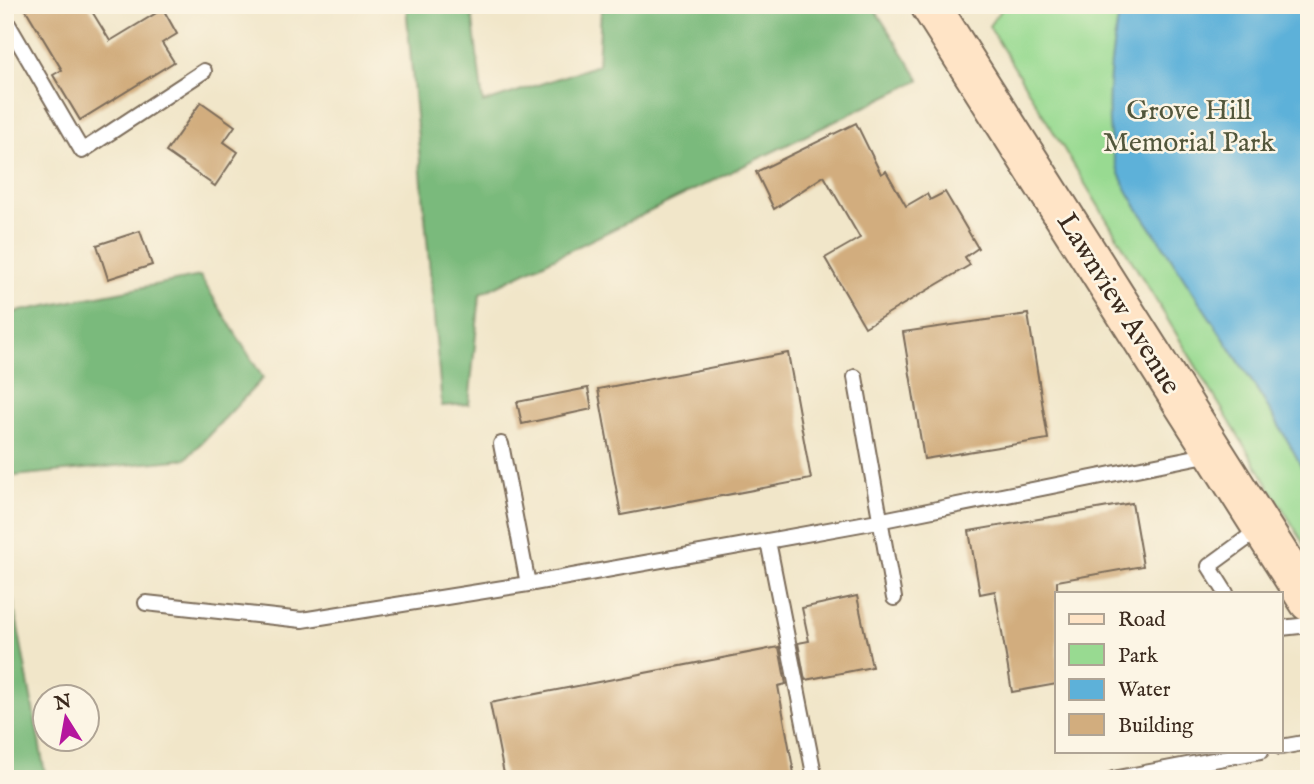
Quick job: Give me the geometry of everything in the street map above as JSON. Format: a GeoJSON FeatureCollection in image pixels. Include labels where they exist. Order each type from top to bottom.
{"type":"FeatureCollection","features":[{"type":"Feature","properties":{"kind":"street","name":"Lawnview Avenue"},"geometry":{"type":"LineString","coordinates":[[930,5],[1309,602]]}},
{"type":"Feature","properties":{"kind":"lane"},"geometry":{"type":"LineString","coordinates":[[5,19],[82,151],[204,71]]}},
{"type":"Feature","properties":{"kind":"lane"},"geometry":{"type":"LineString","coordinates":[[855,377],[878,521],[894,598]]}},
{"type":"Feature","properties":{"kind":"lane"},"geometry":{"type":"LineString","coordinates":[[501,444],[528,584]]}},
{"type":"Feature","properties":{"kind":"lane"},"geometry":{"type":"LineString","coordinates":[[146,603],[302,620],[528,584],[878,521],[1212,453]]}},
{"type":"Feature","properties":{"kind":"lane"},"geometry":{"type":"LineString","coordinates":[[1225,592],[1209,566],[1262,527]]}},
{"type":"Feature","properties":{"kind":"lane"},"geometry":{"type":"LineString","coordinates":[[768,541],[815,779]]}},
{"type":"Feature","properties":{"kind":"lane"},"geometry":{"type":"LineString","coordinates":[[1282,628],[1309,625]]}},
{"type":"Feature","properties":{"kind":"lane"},"geometry":{"type":"LineString","coordinates":[[1282,747],[1309,742]]}},
{"type":"Feature","properties":{"kind":"lane"},"geometry":{"type":"LineString","coordinates":[[1113,779],[1256,752]]}},
{"type":"Feature","properties":{"kind":"green space"},"geometry":{"type":"Polygon","coordinates":[[[406,5],[471,5],[483,103],[598,65],[601,10],[628,5],[872,5],[920,80],[480,294],[469,404],[442,406],[406,5]]]}},
{"type":"Feature","properties":{"kind":"green space","name":"Grove Hill Memorial Park"},"geometry":{"type":"Polygon","coordinates":[[[1004,5],[1309,5],[1309,552],[989,26],[1004,5]]]}},
{"type":"Feature","properties":{"kind":"green space"},"geometry":{"type":"Polygon","coordinates":[[[200,276],[263,378],[186,459],[5,477],[5,314],[200,276]]]}},
{"type":"Feature","properties":{"kind":"green space"},"geometry":{"type":"Polygon","coordinates":[[[5,557],[32,703],[32,752],[41,752],[46,779],[5,779],[5,557]]]}},
{"type":"Feature","properties":{"kind":"water","name":"Grove Hill Memorial Park"},"geometry":{"type":"Polygon","coordinates":[[[1122,5],[1309,5],[1309,481],[1259,393],[1121,179],[1112,150],[1109,87],[1117,23],[1122,5]]]}},
{"type":"Feature","properties":{"kind":"building"},"geometry":{"type":"Polygon","coordinates":[[[23,5],[88,5],[110,41],[163,9],[177,34],[162,43],[174,62],[80,120],[53,75],[62,70],[23,5]]]}},
{"type":"Feature","properties":{"kind":"building"},"geometry":{"type":"Polygon","coordinates":[[[201,102],[235,126],[224,142],[238,152],[215,186],[166,152],[201,102]]]}},
{"type":"Feature","properties":{"kind":"building"},"geometry":{"type":"Polygon","coordinates":[[[856,123],[881,174],[886,171],[906,206],[927,194],[930,200],[945,192],[978,248],[965,257],[970,265],[865,327],[825,258],[860,238],[824,176],[774,209],[756,172],[856,123]]]}},
{"type":"Feature","properties":{"kind":"building"},"geometry":{"type":"Polygon","coordinates":[[[140,231],[152,265],[108,279],[97,245],[140,231]]]}},
{"type":"Feature","properties":{"kind":"building"},"geometry":{"type":"Polygon","coordinates":[[[1028,314],[1048,439],[924,459],[903,332],[1028,314]]]}},
{"type":"Feature","properties":{"kind":"building"},"geometry":{"type":"Polygon","coordinates":[[[788,353],[811,479],[621,515],[598,389],[788,353]]]}},
{"type":"Feature","properties":{"kind":"building"},"geometry":{"type":"Polygon","coordinates":[[[588,388],[592,409],[522,424],[517,402],[588,388]]]}},
{"type":"Feature","properties":{"kind":"building"},"geometry":{"type":"Polygon","coordinates":[[[1132,503],[1143,566],[1057,581],[1055,684],[1012,692],[995,591],[980,594],[969,531],[1132,503]]]}},
{"type":"Feature","properties":{"kind":"building"},"geometry":{"type":"Polygon","coordinates":[[[857,596],[872,667],[805,680],[798,643],[809,641],[802,608],[857,596]]]}},
{"type":"Feature","properties":{"kind":"building"},"geometry":{"type":"Polygon","coordinates":[[[779,647],[786,684],[778,686],[795,779],[505,779],[490,703],[779,647]]]}}]}
